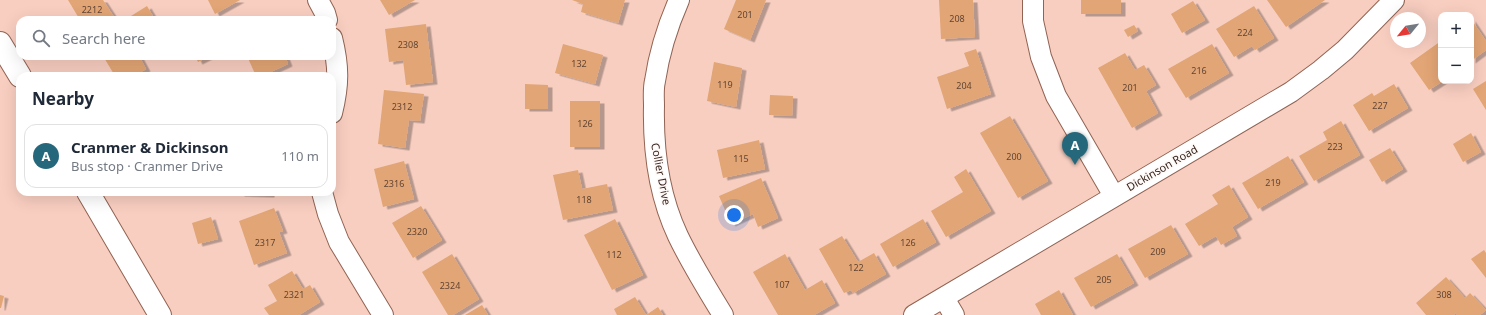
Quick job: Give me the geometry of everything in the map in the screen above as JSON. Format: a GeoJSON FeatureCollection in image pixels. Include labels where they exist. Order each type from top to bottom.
{"type":"FeatureCollection","features":[{"type":"Feature","properties":{"kind":"street"},"geometry":{"type":"LineString","coordinates":[[318,0],[326,16]]}},
{"type":"Feature","properties":{"kind":"street","name":"Collier Drive"},"geometry":{"type":"LineString","coordinates":[[679,0],[673,14],[654,82],[653,134],[658,174],[677,235],[723,315]]}},
{"type":"Feature","properties":{"kind":"street"},"geometry":{"type":"LineString","coordinates":[[1033,0],[1033,21],[1041,57],[1056,96],[1114,196]]}},
{"type":"Feature","properties":{"kind":"street","name":"Dickinson Road"},"geometry":{"type":"LineString","coordinates":[[914,315],[1114,196],[1241,123],[1291,92],[1321,70],[1344,50],[1394,0]]}},
{"type":"Feature","properties":{"kind":"street"},"geometry":{"type":"LineString","coordinates":[[0,43],[18,72]]}},
{"type":"Feature","properties":{"kind":"street"},"geometry":{"type":"LineString","coordinates":[[336,58],[338,68],[336,95]]}},
{"type":"Feature","properties":{"kind":"street"},"geometry":{"type":"LineString","coordinates":[[90,196],[160,315]]}},
{"type":"Feature","properties":{"kind":"street"},"geometry":{"type":"LineString","coordinates":[[323,196],[328,214],[339,242],[383,315]]}},
{"type":"Feature","properties":{"kind":"street"},"geometry":{"type":"LineString","coordinates":[[944,298],[954,315]]}},
{"type":"Feature","properties":{"kind":"building"},"geometry":{"type":"Polygon","coordinates":[[[68,0],[103,0],[113,16],[78,16],[68,0]]]}},
{"type":"Feature","properties":{"kind":"building"},"geometry":{"type":"Polygon","coordinates":[[[208,0],[240,0],[215,14],[208,0]]]}},
{"type":"Feature","properties":{"kind":"building"},"geometry":{"type":"Polygon","coordinates":[[[380,0],[415,0],[389,15],[380,0]]]}},
{"type":"Feature","properties":{"kind":"building"},"geometry":{"type":"Polygon","coordinates":[[[572,0],[625,0],[618,23],[581,12],[583,4],[572,0]]]}},
{"type":"Feature","properties":{"kind":"building"},"geometry":{"type":"Polygon","coordinates":[[[736,0],[766,0],[750,40],[724,29],[736,0]]]}},
{"type":"Feature","properties":{"kind":"building"},"geometry":{"type":"Polygon","coordinates":[[[939,0],[973,0],[975,37],[941,39],[939,0]]]}},
{"type":"Feature","properties":{"kind":"building"},"geometry":{"type":"Polygon","coordinates":[[[1081,0],[1121,0],[1121,14],[1081,14],[1081,0]]]}},
{"type":"Feature","properties":{"kind":"building"},"geometry":{"type":"Polygon","coordinates":[[[1267,0],[1325,0],[1286,27],[1267,0]]]}},
{"type":"Feature","properties":{"kind":"building"},"geometry":{"type":"Polygon","coordinates":[[[1193,1],[1205,20],[1182,33],[1171,14],[1193,1]]]}},
{"type":"Feature","properties":{"kind":"building"},"geometry":{"type":"Polygon","coordinates":[[[147,6],[153,16],[131,16],[147,6]]]}},
{"type":"Feature","properties":{"kind":"building"},"geometry":{"type":"Polygon","coordinates":[[[1254,6],[1274,38],[1255,50],[1252,46],[1234,57],[1216,29],[1254,6]]]}},
{"type":"Feature","properties":{"kind":"building"},"geometry":{"type":"Polygon","coordinates":[[[1474,23],[1486,41],[1486,50],[1474,59],[1474,23]]]}},
{"type":"Feature","properties":{"kind":"building"},"geometry":{"type":"Polygon","coordinates":[[[426,24],[433,82],[406,85],[403,60],[389,62],[385,29],[426,24]]]}},
{"type":"Feature","properties":{"kind":"building"},"geometry":{"type":"Polygon","coordinates":[[[1134,25],[1138,31],[1128,37],[1124,30],[1134,25]]]}},
{"type":"Feature","properties":{"kind":"building"},"geometry":{"type":"Polygon","coordinates":[[[1438,43],[1438,84],[1429,90],[1410,63],[1438,43]]]}},
{"type":"Feature","properties":{"kind":"building"},"geometry":{"type":"Polygon","coordinates":[[[563,44],[603,55],[595,84],[555,73],[563,44]]]}},
{"type":"Feature","properties":{"kind":"building"},"geometry":{"type":"Polygon","coordinates":[[[1212,44],[1229,73],[1186,98],[1168,69],[1212,44]]]}},
{"type":"Feature","properties":{"kind":"building"},"geometry":{"type":"Polygon","coordinates":[[[976,49],[991,94],[947,109],[937,77],[969,66],[964,53],[976,49]]]}},
{"type":"Feature","properties":{"kind":"building"},"geometry":{"type":"Polygon","coordinates":[[[1125,53],[1135,70],[1144,65],[1156,85],[1146,91],[1158,113],[1132,128],[1098,68],[1125,53]]]}},
{"type":"Feature","properties":{"kind":"building"},"geometry":{"type":"Polygon","coordinates":[[[105,60],[141,60],[146,69],[141,72],[113,72],[105,60]]]}},
{"type":"Feature","properties":{"kind":"building"},"geometry":{"type":"Polygon","coordinates":[[[249,60],[286,60],[288,64],[271,72],[254,72],[249,60]]]}},
{"type":"Feature","properties":{"kind":"building"},"geometry":{"type":"Polygon","coordinates":[[[714,62],[742,68],[736,107],[707,101],[714,62]]]}},
{"type":"Feature","properties":{"kind":"building"},"geometry":{"type":"Polygon","coordinates":[[[1486,81],[1486,110],[1473,89],[1486,81]]]}},
{"type":"Feature","properties":{"kind":"building"},"geometry":{"type":"Polygon","coordinates":[[[525,84],[548,85],[548,109],[525,109],[525,84]]]}},
{"type":"Feature","properties":{"kind":"building"},"geometry":{"type":"Polygon","coordinates":[[[1394,84],[1408,108],[1369,131],[1353,105],[1372,93],[1374,96],[1394,84]]]}},
{"type":"Feature","properties":{"kind":"building"},"geometry":{"type":"Polygon","coordinates":[[[384,90],[424,94],[420,121],[409,120],[405,148],[378,144],[384,90]]]}},
{"type":"Feature","properties":{"kind":"building"},"geometry":{"type":"Polygon","coordinates":[[[770,95],[793,96],[792,116],[769,115],[770,95]]]}},
{"type":"Feature","properties":{"kind":"building"},"geometry":{"type":"Polygon","coordinates":[[[570,101],[600,101],[600,147],[570,147],[570,101]]]}},
{"type":"Feature","properties":{"kind":"building"},"geometry":{"type":"Polygon","coordinates":[[[1010,116],[1048,181],[1018,198],[980,133],[1010,116]]]}},
{"type":"Feature","properties":{"kind":"building"},"geometry":{"type":"Polygon","coordinates":[[[1341,121],[1360,155],[1314,181],[1299,156],[1327,140],[1323,132],[1341,121]]]}},
{"type":"Feature","properties":{"kind":"building"},"geometry":{"type":"Polygon","coordinates":[[[1471,133],[1481,152],[1463,162],[1453,144],[1471,133]]]}},
{"type":"Feature","properties":{"kind":"building"},"geometry":{"type":"Polygon","coordinates":[[[759,140],[765,169],[723,178],[717,150],[759,140]]]}},
{"type":"Feature","properties":{"kind":"building"},"geometry":{"type":"Polygon","coordinates":[[[1390,148],[1403,169],[1382,182],[1369,160],[1390,148]]]}},
{"type":"Feature","properties":{"kind":"building"},"geometry":{"type":"Polygon","coordinates":[[[1288,156],[1304,182],[1258,209],[1242,183],[1288,156]]]}},
{"type":"Feature","properties":{"kind":"building"},"geometry":{"type":"Polygon","coordinates":[[[404,161],[414,199],[383,207],[374,169],[404,161]]]}},
{"type":"Feature","properties":{"kind":"building"},"geometry":{"type":"Polygon","coordinates":[[[966,169],[991,211],[946,237],[931,211],[963,192],[954,177],[966,169]]]}},
{"type":"Feature","properties":{"kind":"building"},"geometry":{"type":"Polygon","coordinates":[[[578,170],[582,189],[607,184],[613,210],[563,220],[553,175],[578,170]]]}},
{"type":"Feature","properties":{"kind":"building"},"geometry":{"type":"Polygon","coordinates":[[[761,178],[778,218],[758,227],[753,214],[731,224],[719,196],[761,178]]]}},
{"type":"Feature","properties":{"kind":"building"},"geometry":{"type":"Polygon","coordinates":[[[1229,185],[1248,217],[1232,227],[1237,236],[1221,245],[1216,236],[1199,246],[1185,224],[1218,204],[1212,195],[1229,185]]]}},
{"type":"Feature","properties":{"kind":"building"},"geometry":{"type":"Polygon","coordinates":[[[421,206],[442,240],[413,258],[392,223],[421,206]]]}},
{"type":"Feature","properties":{"kind":"building"},"geometry":{"type":"Polygon","coordinates":[[[274,208],[283,231],[279,232],[287,253],[254,265],[239,221],[274,208]]]}},
{"type":"Feature","properties":{"kind":"building"},"geometry":{"type":"Polygon","coordinates":[[[211,217],[218,239],[198,244],[192,223],[211,217]]]}},
{"type":"Feature","properties":{"kind":"building"},"geometry":{"type":"Polygon","coordinates":[[[615,219],[643,275],[612,290],[584,235],[615,219]]]}},
{"type":"Feature","properties":{"kind":"building"},"geometry":{"type":"Polygon","coordinates":[[[923,219],[936,242],[893,267],[880,244],[923,219]]]}},
{"type":"Feature","properties":{"kind":"building"},"geometry":{"type":"Polygon","coordinates":[[[1171,225],[1188,254],[1145,278],[1128,249],[1171,225]]]}},
{"type":"Feature","properties":{"kind":"building"},"geometry":{"type":"Polygon","coordinates":[[[842,236],[858,262],[874,253],[886,274],[853,293],[851,290],[844,293],[819,249],[842,236]]]}},
{"type":"Feature","properties":{"kind":"building"},"geometry":{"type":"Polygon","coordinates":[[[1484,250],[1486,253],[1486,278],[1471,259],[1484,250]]]}},
{"type":"Feature","properties":{"kind":"building"},"geometry":{"type":"Polygon","coordinates":[[[452,254],[479,299],[453,315],[448,315],[422,272],[452,254]]]}},
{"type":"Feature","properties":{"kind":"building"},"geometry":{"type":"Polygon","coordinates":[[[785,254],[805,290],[822,280],[835,303],[814,315],[778,315],[753,272],[785,254]]]}},
{"type":"Feature","properties":{"kind":"building"},"geometry":{"type":"Polygon","coordinates":[[[1117,254],[1134,283],[1091,307],[1074,278],[1117,254]]]}},
{"type":"Feature","properties":{"kind":"building"},"geometry":{"type":"Polygon","coordinates":[[[292,271],[303,289],[310,285],[320,302],[299,315],[269,315],[264,308],[277,301],[268,285],[292,271]]]}},
{"type":"Feature","properties":{"kind":"building"},"geometry":{"type":"Polygon","coordinates":[[[1446,277],[1465,298],[1470,293],[1486,310],[1480,315],[1457,315],[1455,313],[1454,315],[1426,315],[1416,303],[1446,277]]]}},
{"type":"Feature","properties":{"kind":"building"},"geometry":{"type":"Polygon","coordinates":[[[1059,290],[1073,315],[1041,315],[1035,304],[1059,290]]]}},
{"type":"Feature","properties":{"kind":"building"},"geometry":{"type":"Polygon","coordinates":[[[0,295],[4,296],[1,308],[0,308],[0,295]]]}},
{"type":"Feature","properties":{"kind":"building"},"geometry":{"type":"Polygon","coordinates":[[[635,297],[646,315],[617,315],[614,309],[635,297]]]}},
{"type":"Feature","properties":{"kind":"building"},"geometry":{"type":"Polygon","coordinates":[[[482,305],[488,315],[465,315],[482,305]]]}},
{"type":"Feature","properties":{"kind":"building"},"geometry":{"type":"Polygon","coordinates":[[[658,307],[663,315],[646,315],[658,307]]]}},
{"type":"Feature","properties":{"kind":"place","name":"Cranmer & Dickinson"},"geometry":{"type":"Point","coordinates":[1075,165]}}]}
